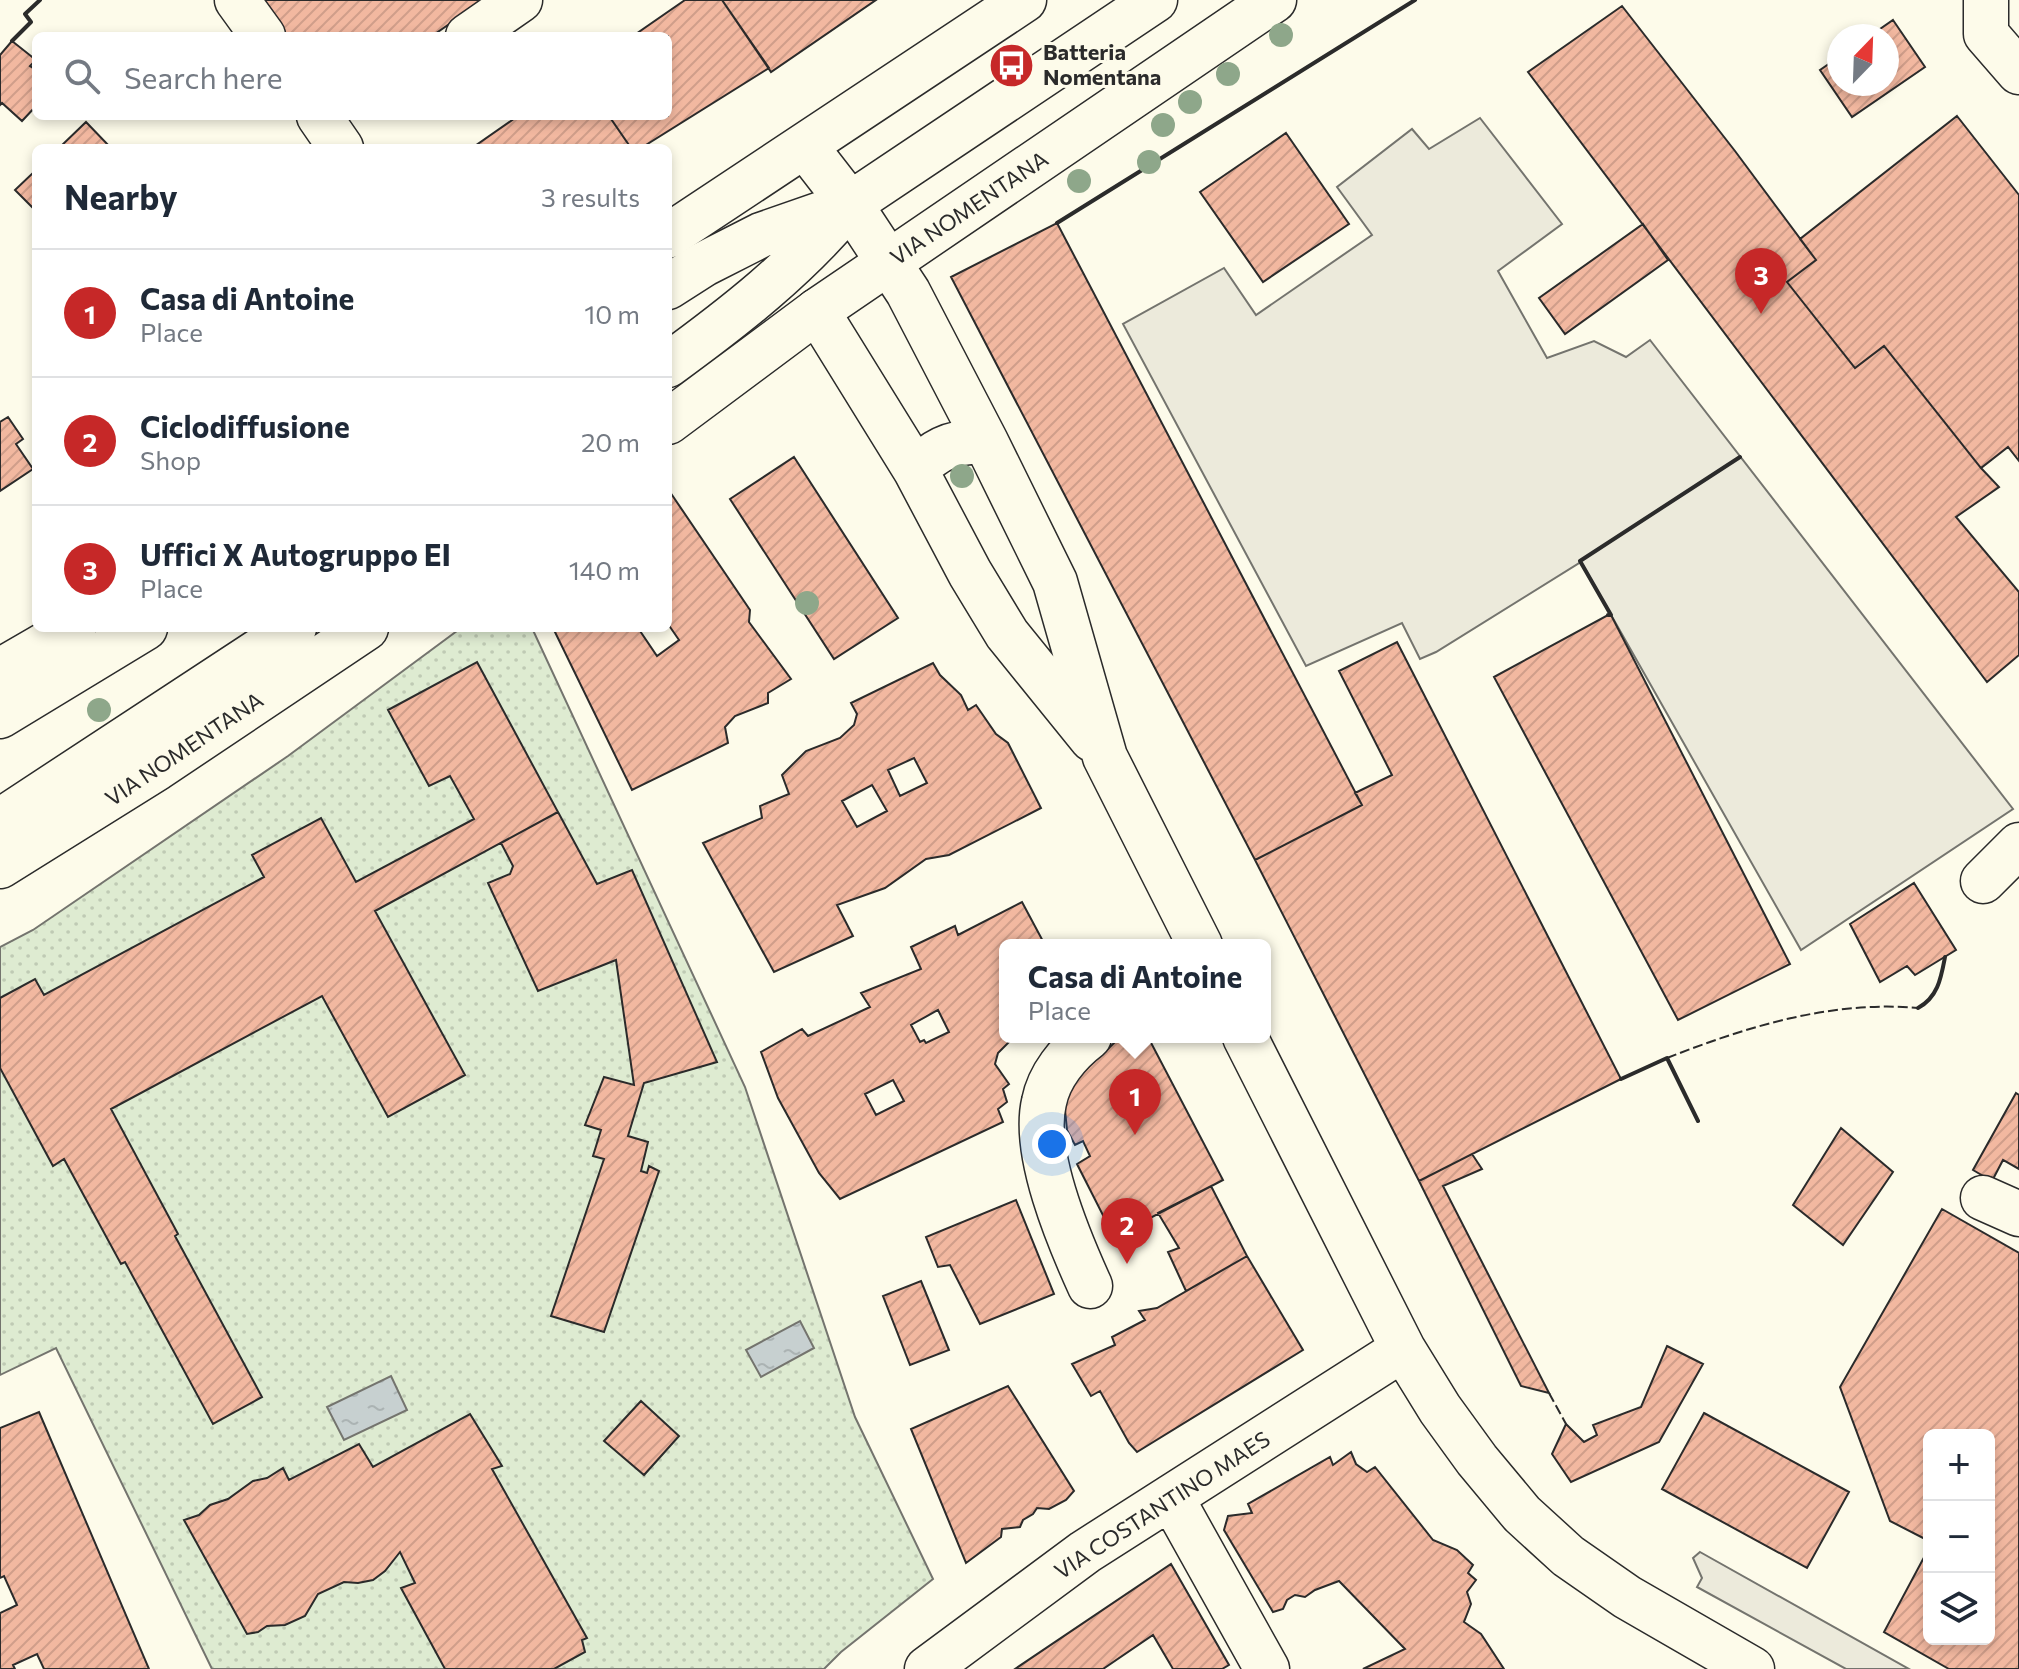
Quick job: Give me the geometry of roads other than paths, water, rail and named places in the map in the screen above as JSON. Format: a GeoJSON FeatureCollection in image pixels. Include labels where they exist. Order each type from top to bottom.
{"type":"FeatureCollection","features":[{"type":"Feature","properties":{"kind":"street"},"geometry":{"type":"LineString","coordinates":[[237,0],[260,32]]}},
{"type":"Feature","properties":{"kind":"street"},"geometry":{"type":"LineString","coordinates":[[474,32],[520,0]]}},
{"type":"Feature","properties":{"kind":"street"},"geometry":{"type":"LineString","coordinates":[[672,233],[1024,0]]}},
{"type":"Feature","properties":{"kind":"street"},"geometry":{"type":"LineString","coordinates":[[672,284],[761,235],[850,204],[1155,0]]}},
{"type":"Feature","properties":{"kind":"street","name":"VIA NOMENTANA"},"geometry":{"type":"LineString","coordinates":[[672,419],[817,311],[1274,0]]}},
{"type":"Feature","properties":{"kind":"street"},"geometry":{"type":"LineString","coordinates":[[1986,0],[1986,34],[2019,72]]}},
{"type":"Feature","properties":{"kind":"street"},"geometry":{"type":"LineString","coordinates":[[805,146],[850,204],[889,263],[922,318],[986,442],[1055,582],[1105,757],[1197,939]]}},
{"type":"Feature","properties":{"kind":"street"},"geometry":{"type":"LineString","coordinates":[[672,362],[792,267],[821,240],[850,204]]}},
{"type":"Feature","properties":{"kind":"street"},"geometry":{"type":"LineString","coordinates":[[817,311],[916,471],[970,573],[1007,634],[1105,757]]}},
{"type":"Feature","properties":{"kind":"street"},"geometry":{"type":"LineString","coordinates":[[916,471],[930,456],[949,446],[962,442],[986,442]]}},
{"type":"Feature","properties":{"kind":"street"},"geometry":{"type":"LineString","coordinates":[[0,671],[67,632]]}},
{"type":"Feature","properties":{"kind":"street"},"geometry":{"type":"LineString","coordinates":[[0,716],[138,632]]}},
{"type":"Feature","properties":{"kind":"street","name":"VIA NOMENTANA"},"geometry":{"type":"LineString","coordinates":[[0,821],[288,632]]}},
{"type":"Feature","properties":{"kind":"street","name":"VIA NOMENTANA"},"geometry":{"type":"LineString","coordinates":[[0,866],[157,768],[360,632]]}},
{"type":"Feature","properties":{"kind":"street"},"geometry":{"type":"LineString","coordinates":[[1983,881],[2019,845]]}},
{"type":"Feature","properties":{"kind":"street"},"geometry":{"type":"LineString","coordinates":[[1083,1043],[1063,1062],[1052,1079],[1043,1103],[1043,1141],[1066,1234],[1090,1286]]}},
{"type":"Feature","properties":{"kind":"street"},"geometry":{"type":"LineString","coordinates":[[1248,1043],[1403,1349],[1440,1409],[1477,1460],[1546,1538],[1627,1597],[1752,1669]]}},
{"type":"Feature","properties":{"kind":"street","name":"VIA COSTANTINO MAES"},"geometry":{"type":"LineString","coordinates":[[927,1669],[1085,1552],[1403,1349]]}},
{"type":"Feature","properties":{"kind":"street"},"geometry":{"type":"LineString","coordinates":[[1171,1497],[1267,1669]]}},
{"type":"Feature","properties":{"kind":"water"},"geometry":{"type":"Polygon","coordinates":[[[800,1321],[814,1348],[761,1377],[746,1350],[800,1321]]]}},
{"type":"Feature","properties":{"kind":"water"},"geometry":{"type":"Polygon","coordinates":[[[391,1376],[407,1410],[344,1440],[327,1407],[391,1376]]]}},
{"type":"Feature","properties":{"kind":"place","name":"Batteria Nomentana"},"geometry":{"type":"Point","coordinates":[1012,65]}},
{"type":"Feature","properties":{"kind":"place","name":"Uffici X Autogruppo EI"},"geometry":{"type":"Point","coordinates":[1761,314]}},
{"type":"Feature","properties":{"kind":"place","name":"Casa di Antoine"},"geometry":{"type":"Point","coordinates":[1135,1135]}},
{"type":"Feature","properties":{"kind":"place","name":"Ciclodiffusione"},"geometry":{"type":"Point","coordinates":[1127,1264]}}]}
